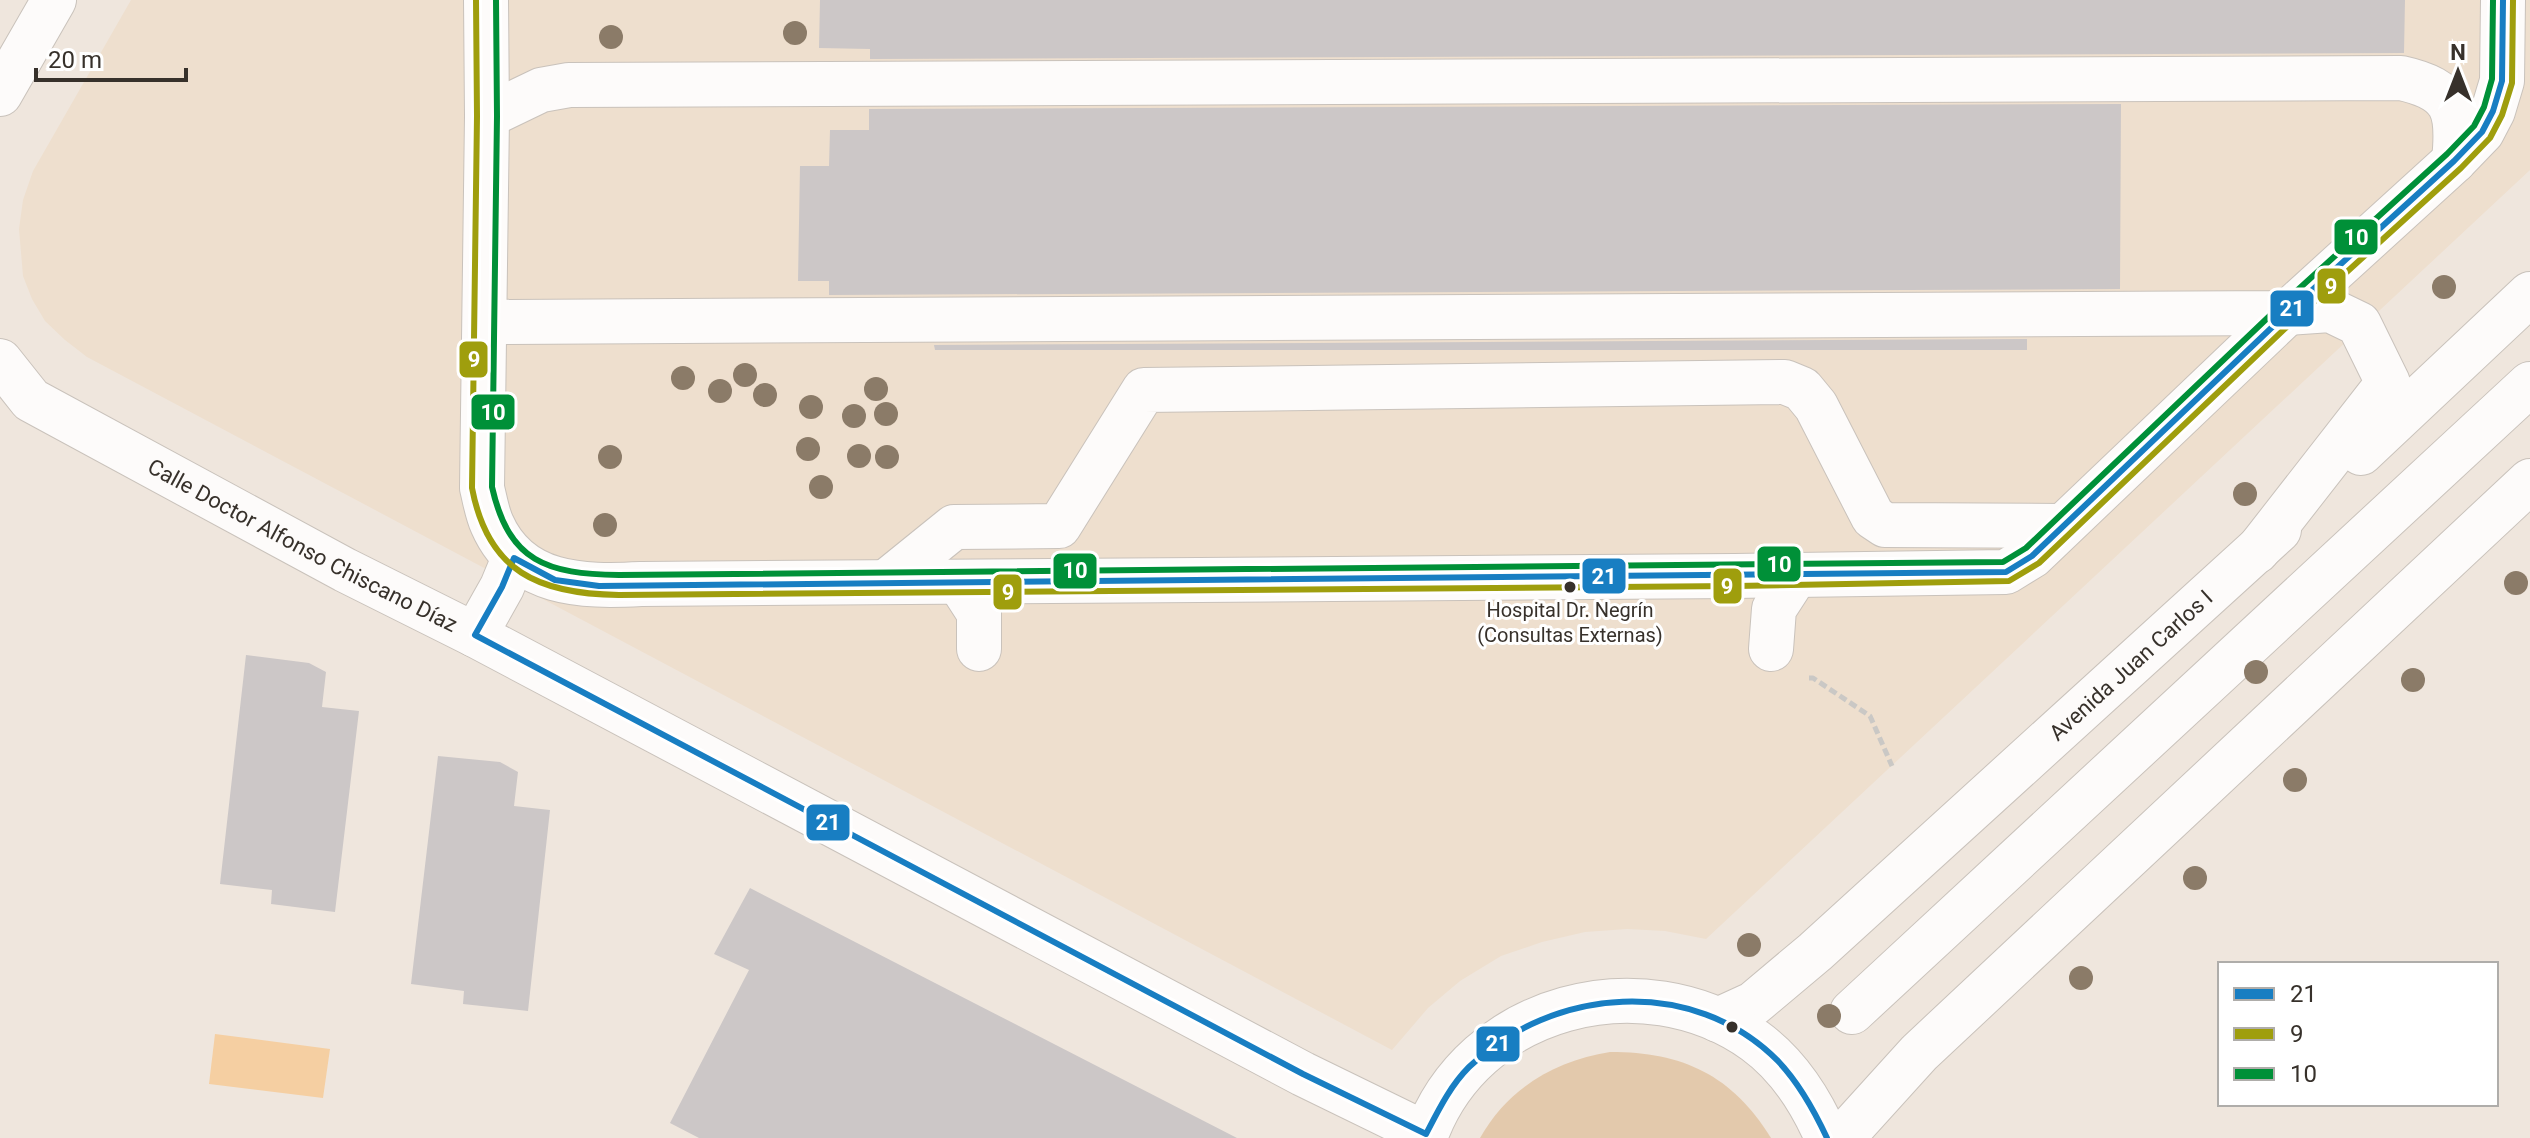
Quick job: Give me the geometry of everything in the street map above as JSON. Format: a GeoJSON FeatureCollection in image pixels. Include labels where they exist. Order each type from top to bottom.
{"type":"FeatureCollection","features":[{"type":"Feature","properties":{"kind":"street"},"geometry":{"type":"LineString","coordinates":[[0,94],[54,0]]}},
{"type":"Feature","properties":{"kind":"street"},"geometry":{"type":"LineString","coordinates":[[486,0],[482,488],[491,524],[514,558],[555,580],[599,586],[2006,572],[2032,556],[2482,132],[2493,111],[2502,81],[2503,0]]}},
{"type":"Feature","properties":{"kind":"street"},"geometry":{"type":"LineString","coordinates":[[487,116],[541,90],[569,85],[2401,78],[2429,87],[2444,96],[2455,116],[2454,161]]}},
{"type":"Feature","properties":{"kind":"street","name":"Avenida Juan Carlos I"},"geometry":{"type":"LineString","coordinates":[[1718,1020],[1753,1004],[1815,952],[2257,551],[2530,294]]}},
{"type":"Feature","properties":{"kind":"street"},"geometry":{"type":"LineString","coordinates":[[485,322],[2287,313],[2330,310],[2359,324],[2388,383],[2257,551]]}},
{"type":"Feature","properties":{"kind":"street","name":"Calle Doctor Alfonso Chiscano Díaz"},"geometry":{"type":"LineString","coordinates":[[0,361],[31,400],[331,562],[1426,1136]]}},
{"type":"Feature","properties":{"kind":"street"},"geometry":{"type":"LineString","coordinates":[[886,582],[954,527],[1059,526],[1144,390],[1785,382],[1802,389],[1816,406],[1873,517],[1885,525],[2062,526]]}},
{"type":"Feature","properties":{"kind":"street"},"geometry":{"type":"LineString","coordinates":[[1852,1012],[2530,384]]}},
{"type":"Feature","properties":{"kind":"street"},"geometry":{"type":"LineString","coordinates":[[1842,1138],[1919,1053],[2530,481]]}},
{"type":"Feature","properties":{"kind":"street"},"geometry":{"type":"LineString","coordinates":[[475,635],[514,558]]}},
{"type":"Feature","properties":{"kind":"street"},"geometry":{"type":"LineString","coordinates":[[1771,649],[1774,609],[1796,575]]}},
{"type":"Feature","properties":{"kind":"street"},"geometry":{"type":"LineString","coordinates":[[959,582],[979,613],[979,649]]}},
{"type":"Feature","properties":{"kind":"street"},"geometry":{"type":"LineString","coordinates":[[1426,1136],[1444,1100],[1467,1069],[1496,1043],[1541,1017],[1565,1008],[1604,1001],[1643,1000],[1682,1006],[1718,1020],[1756,1042],[1788,1073],[1814,1108],[1827,1138]]}},
{"type":"Feature","properties":{"kind":"path"},"geometry":{"type":"LineString","coordinates":[[1805,678],[1813,678],[1870,716],[1892,766]]}},
{"type":"Feature","properties":{"kind":"shaded area"},"geometry":{"type":"Polygon","coordinates":[[[131,0],[2530,0],[2530,170],[1706,939],[1665,931],[1627,929],[1585,932],[1501,956],[1460,981],[1428,1008],[1392,1050],[87,357],[65,340],[45,321],[23,276],[19,229],[23,200],[33,171],[131,0]]]}},
{"type":"Feature","properties":{"kind":"shaded area"},"geometry":{"type":"Polygon","coordinates":[[[215,1034],[330,1049],[323,1098],[209,1084],[215,1034]]]}},
{"type":"Feature","properties":{"kind":"shaded area"},"geometry":{"type":"Polygon","coordinates":[[[1610,1052],[1660,1057],[1703,1071],[1740,1098],[1771,1138],[1480,1138],[1504,1105],[1535,1080],[1570,1062],[1610,1052]]]}},
{"type":"Feature","properties":{"kind":"building"},"geometry":{"type":"Polygon","coordinates":[[[820,0],[2405,0],[2404,53],[870,59],[870,49],[819,48],[820,0]]]}},
{"type":"Feature","properties":{"kind":"building"},"geometry":{"type":"Polygon","coordinates":[[[2121,104],[2120,289],[829,295],[829,281],[798,281],[800,166],[829,166],[830,130],[869,130],[869,109],[2121,104]]]}},
{"type":"Feature","properties":{"kind":"building"},"geometry":{"type":"Polygon","coordinates":[[[2027,339],[2027,350],[935,350],[934,345],[2027,339]]]}},
{"type":"Feature","properties":{"kind":"building"},"geometry":{"type":"Polygon","coordinates":[[[246,655],[309,663],[326,672],[322,707],[359,711],[335,912],[271,904],[272,890],[220,884],[246,655]]]}},
{"type":"Feature","properties":{"kind":"building"},"geometry":{"type":"Polygon","coordinates":[[[438,756],[500,762],[518,772],[514,806],[550,810],[528,1011],[463,1004],[464,991],[411,984],[438,756]]]}},
{"type":"Feature","properties":{"kind":"building"},"geometry":{"type":"Polygon","coordinates":[[[750,888],[1237,1138],[699,1138],[670,1123],[749,970],[714,954],[750,888]]]}},
{"type":"Feature","properties":{"kind":"transit line","name":"9"},"geometry":{"type":"LineString","coordinates":[[476,0],[472,488],[490,540],[504,559],[522,573],[565,590],[619,595],[2009,581],[2039,563],[2490,138],[2502,115],[2512,83],[2513,0]]}},
{"type":"Feature","properties":{"kind":"transit line","name":"10"},"geometry":{"type":"LineString","coordinates":[[496,0],[492,487],[509,532],[521,548],[535,559],[571,571],[619,575],[2003,562],[2026,548],[2474,126],[2484,107],[2492,79],[2493,0]]}},
{"type":"Feature","properties":{"kind":"transit line","name":"21"},"geometry":{"type":"LineString","coordinates":[[1827,1138],[1793,1078],[1744,1033],[1706,1014],[1665,1004],[1623,1002],[1581,1007],[1540,1020],[1503,1040],[1462,1074],[1426,1134],[1303,1074],[475,635],[514,558],[555,580],[599,586],[2006,572],[2032,556],[2482,132],[2493,111],[2502,81],[2503,0]]}},
{"type":"Feature","properties":{"kind":"place","name":"Hospital Dr. Negrín (Consultas Externas)"},"geometry":{"type":"Point","coordinates":[1570,587]}}]}
